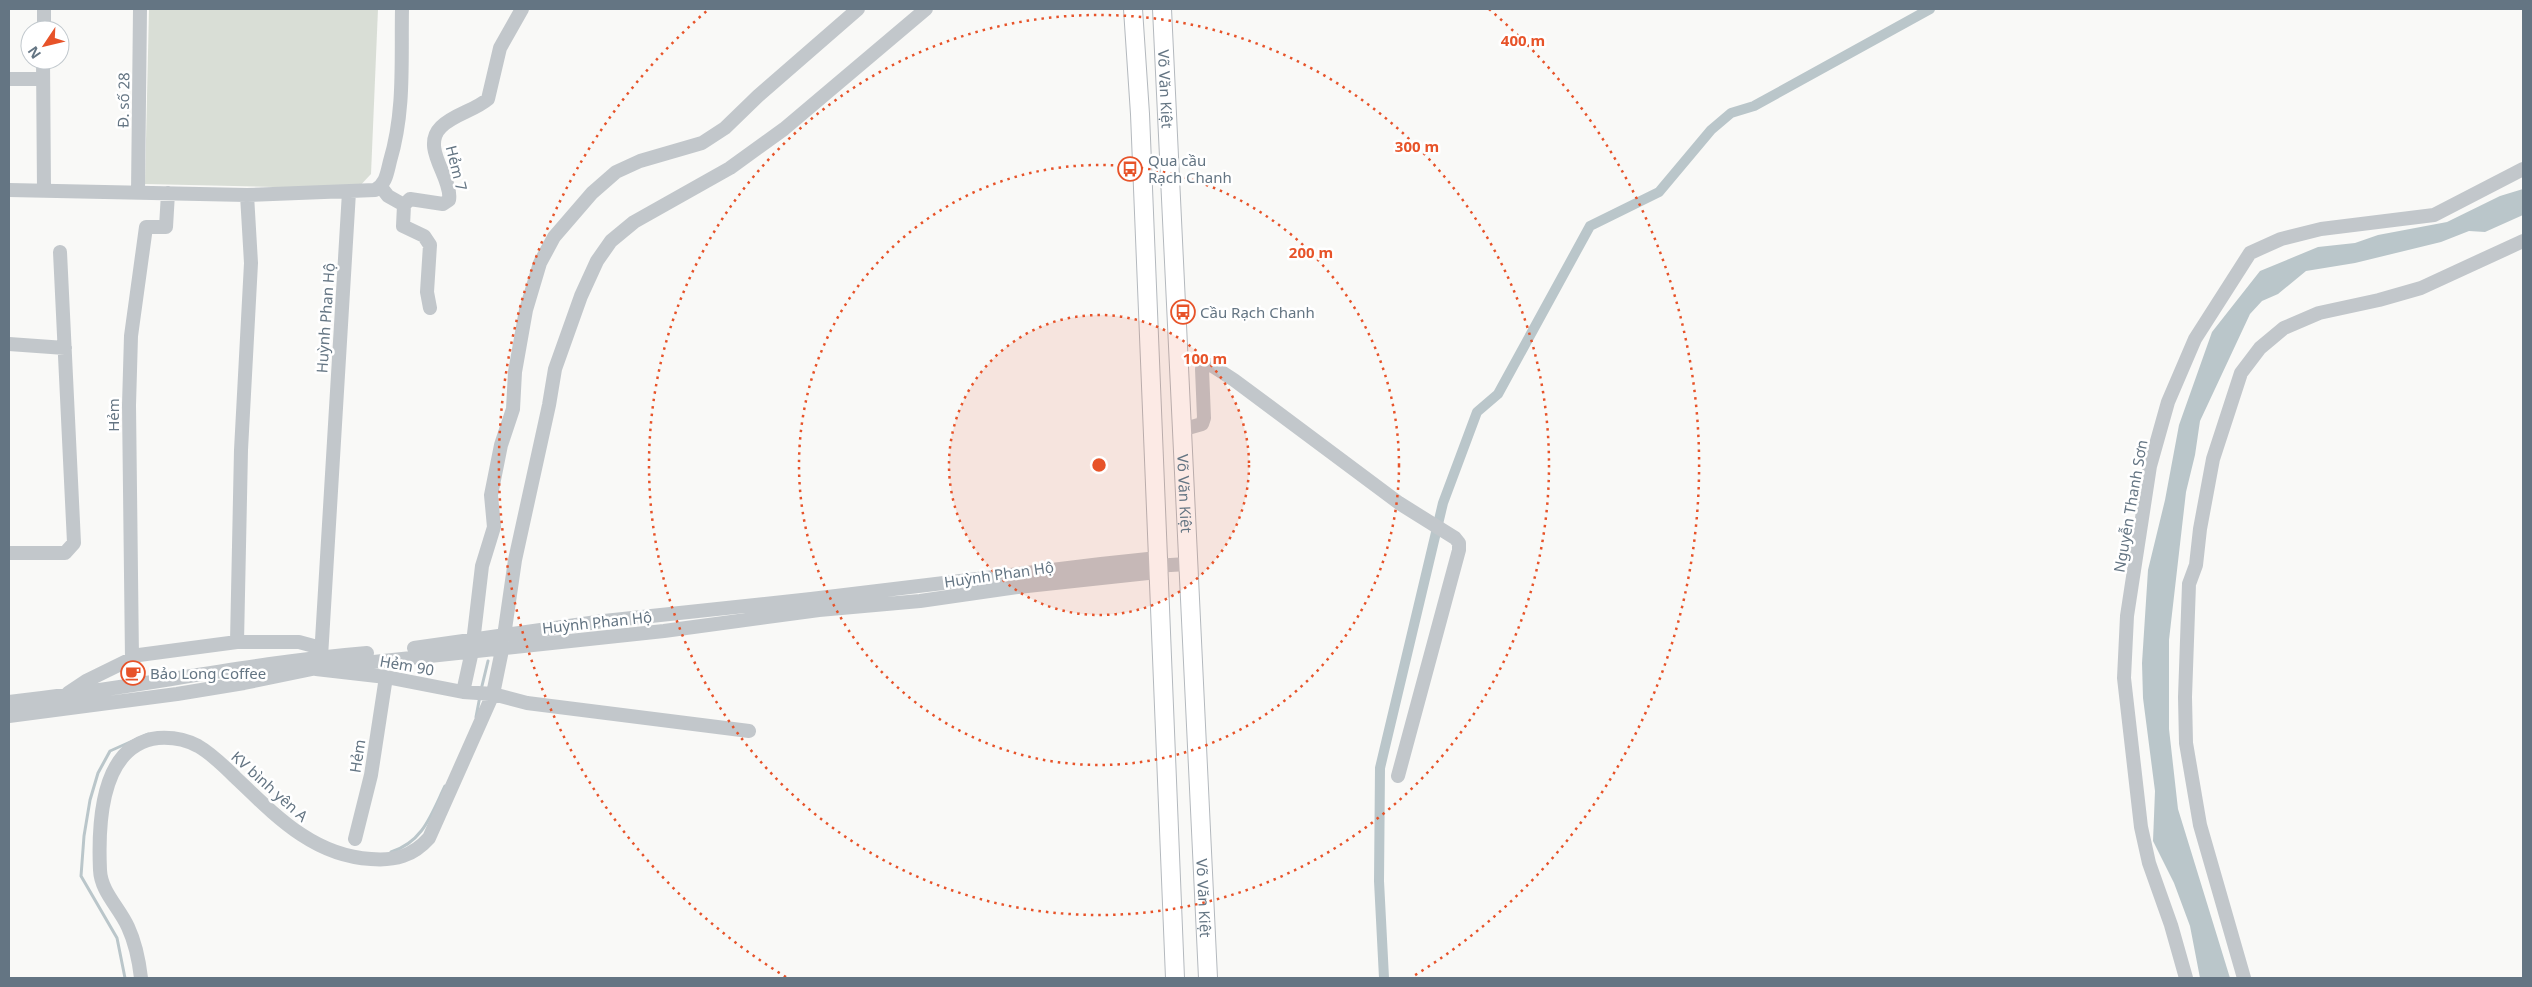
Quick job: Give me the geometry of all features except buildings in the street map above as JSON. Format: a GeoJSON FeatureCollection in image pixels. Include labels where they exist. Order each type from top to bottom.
{"type":"FeatureCollection","features":[{"type":"Feature","properties":{"kind":"main road","name":"Võ Văn Kiệt"},"geometry":{"type":"LineString","coordinates":[[1133,9],[1140,114],[1157,565],[1176,978]]}},
{"type":"Feature","properties":{"kind":"main road","name":"Võ Văn Kiệt"},"geometry":{"type":"LineString","coordinates":[[1162,9],[1208,978]]}},
{"type":"Feature","properties":{"kind":"street","name":"Đ. số 28"},"geometry":{"type":"LineString","coordinates":[[138,192],[140,9]]}},
{"type":"Feature","properties":{"kind":"street"},"geometry":{"type":"LineString","coordinates":[[381,187],[399,134],[401,118],[402,9]]}},
{"type":"Feature","properties":{"kind":"street","name":"Hẻm 7"},"geometry":{"type":"LineString","coordinates":[[404,205],[410,199],[443,204],[449,200],[435,151],[436,134],[442,126],[488,99],[500,48],[522,9]]}},
{"type":"Feature","properties":{"kind":"street"},"geometry":{"type":"LineString","coordinates":[[466,692],[482,566],[494,527],[491,495],[501,445],[512,409],[515,372],[526,310],[540,263],[554,236],[592,193],[616,172],[640,161],[702,143],[725,128],[758,96],[858,9]]}},
{"type":"Feature","properties":{"kind":"street","name":"KV bình yên A"},"geometry":{"type":"LineString","coordinates":[[141,978],[128,927],[106,892],[100,872],[100,845],[108,786],[115,765],[129,749],[148,739],[173,738],[185,740],[208,752],[282,821],[313,843],[365,859],[394,859],[409,855],[429,838],[490,695],[502,650],[515,560],[546,423],[555,369],[581,296],[604,249],[620,232],[646,214],[719,176],[743,160],[784,129],[926,9]]}},
{"type":"Feature","properties":{"kind":"street"},"geometry":{"type":"LineString","coordinates":[[43,70],[44,190]]}},
{"type":"Feature","properties":{"kind":"street"},"geometry":{"type":"LineString","coordinates":[[9,79],[43,79]]}},
{"type":"Feature","properties":{"kind":"street","name":"Nguyễn Thanh Sơn"},"geometry":{"type":"LineString","coordinates":[[2186,978],[2171,925],[2149,863],[2141,826],[2124,678],[2127,616],[2150,466],[2168,402],[2195,339],[2250,253],[2280,239],[2321,229],[2434,215],[2523,169]]}},
{"type":"Feature","properties":{"kind":"street"},"geometry":{"type":"LineString","coordinates":[[9,190],[247,195],[369,191],[381,187]]}},
{"type":"Feature","properties":{"kind":"street"},"geometry":{"type":"LineString","coordinates":[[381,187],[388,196],[404,205],[402,226],[406,230],[424,236],[430,245],[427,292],[430,308]]}},
{"type":"Feature","properties":{"kind":"street","name":"Huỳnh Phan Hộ"},"geometry":{"type":"LineString","coordinates":[[320,658],[349,192]]}},
{"type":"Feature","properties":{"kind":"street","name":"Hẻm"},"geometry":{"type":"LineString","coordinates":[[132,659],[129,405],[131,336],[146,227],[166,227],[168,193]]}},
{"type":"Feature","properties":{"kind":"street"},"geometry":{"type":"LineString","coordinates":[[237,642],[241,450],[251,263],[247,195]]}},
{"type":"Feature","properties":{"kind":"street"},"geometry":{"type":"LineString","coordinates":[[2244,978],[2200,825],[2186,743],[2185,697],[2189,584],[2196,566],[2200,530],[2213,459],[2241,372],[2260,348],[2284,328],[2319,313],[2379,300],[2421,288],[2523,241]]}},
{"type":"Feature","properties":{"kind":"street"},"geometry":{"type":"LineString","coordinates":[[9,553],[65,553],[74,543],[60,252]]}},
{"type":"Feature","properties":{"kind":"street"},"geometry":{"type":"LineString","coordinates":[[9,344],[65,348]]}},
{"type":"Feature","properties":{"kind":"street"},"geometry":{"type":"LineString","coordinates":[[1182,430],[1202,424],[1204,418],[1202,369],[1204,366],[1211,365],[1234,380],[1399,503],[1448,533],[1459,543],[1459,550],[1398,776]]}},
{"type":"Feature","properties":{"kind":"street","name":"Huỳnh Phan Hộ"},"geometry":{"type":"LineString","coordinates":[[9,702],[320,658],[473,645],[505,634],[1148,559],[1157,565],[1148,573],[1018,587],[920,601],[819,610],[502,650],[473,645]]}},
{"type":"Feature","properties":{"kind":"street"},"geometry":{"type":"LineString","coordinates":[[1157,565],[1187,564]]}},
{"type":"Feature","properties":{"kind":"street"},"geometry":{"type":"LineString","coordinates":[[65,695],[86,681],[139,655],[237,642],[299,642],[320,658]]}},
{"type":"Feature","properties":{"kind":"street","name":"Huỳnh Phan Hộ"},"geometry":{"type":"LineString","coordinates":[[9,716],[244,684],[320,658]]}},
{"type":"Feature","properties":{"kind":"street","name":"Hẻm 90"},"geometry":{"type":"LineString","coordinates":[[320,658],[316,669],[386,677],[490,695],[527,704],[748,731]]}},
{"type":"Feature","properties":{"kind":"street","name":"Hẻm"},"geometry":{"type":"LineString","coordinates":[[355,839],[371,775],[386,677]]}},
{"type":"Feature","properties":{"kind":"shaded area"},"geometry":{"type":"Polygon","coordinates":[[[149,9],[378,9],[371,174],[357,189],[145,184],[149,9]]]}},
{"type":"Feature","properties":{"kind":"shaded area"},"geometry":{"type":"Polygon","coordinates":[[[2523,189],[2523,215],[2485,232],[2469,231],[2441,242],[2355,263],[2306,271],[2278,294],[2262,301],[2250,314],[2200,421],[2195,455],[2186,492],[2169,640],[2169,729],[2178,809],[2230,978],[2200,978],[2190,926],[2174,883],[2153,841],[2155,791],[2143,698],[2142,663],[2148,570],[2165,500],[2179,425],[2212,332],[2260,271],[2318,247],[2355,243],[2378,235],[2447,222],[2500,196],[2523,189]]]}},
{"type":"Feature","properties":{"kind":"waterway"},"geometry":{"type":"LineString","coordinates":[[1384,978],[1379,881],[1380,768],[1443,503],[1477,412],[1498,394],[1590,226],[1659,192],[1711,130],[1731,113],[1754,106],[1930,9]]}},
{"type":"Feature","properties":{"kind":"waterway"},"geometry":{"type":"LineString","coordinates":[[481,690],[488,661]]}},
{"type":"Feature","properties":{"kind":"waterway"},"geometry":{"type":"LineString","coordinates":[[476,717],[480,696]]}},
{"type":"Feature","properties":{"kind":"waterway"},"geometry":{"type":"LineString","coordinates":[[125,978],[117,938],[81,876],[84,836],[90,800],[98,773],[110,751],[148,734]]}},
{"type":"Feature","properties":{"kind":"waterway"},"geometry":{"type":"LineString","coordinates":[[391,852],[411,842],[425,826],[445,786]]}},
{"type":"Feature","properties":{"kind":"place","name":"Qua cầu Rạch Chanh"},"geometry":{"type":"Point","coordinates":[1130,169]}},
{"type":"Feature","properties":{"kind":"place","name":"Cầu Rạch Chanh"},"geometry":{"type":"Point","coordinates":[1183,312]}},
{"type":"Feature","properties":{"kind":"place","name":"Bảo Long Coffee"},"geometry":{"type":"Point","coordinates":[133,673]}}]}
